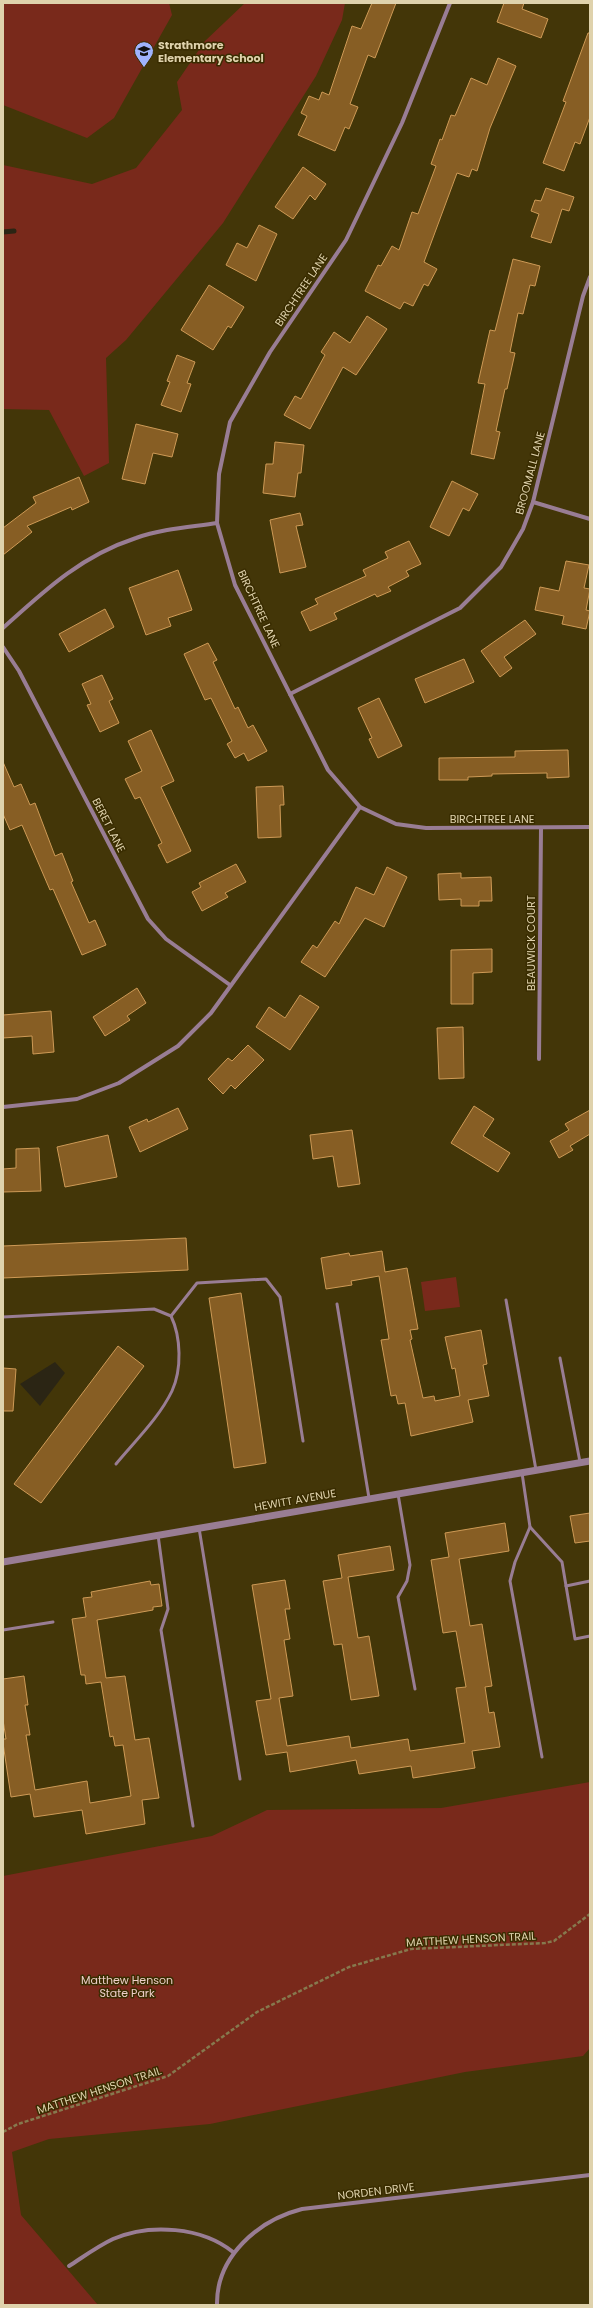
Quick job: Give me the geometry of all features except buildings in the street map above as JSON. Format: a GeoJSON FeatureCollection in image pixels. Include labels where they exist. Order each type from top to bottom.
{"type":"FeatureCollection","features":[{"type":"Feature","properties":{"kind":"street","name":"BIRCHTREE LANE"},"geometry":{"type":"LineString","coordinates":[[450,3],[402,123],[346,240],[270,352],[230,422],[219,474],[217,523],[235,585],[328,770],[360,807],[396,824],[426,828],[590,827]]}},
{"type":"Feature","properties":{"kind":"street","name":"BROOMALL LANE"},"geometry":{"type":"LineString","coordinates":[[290,694],[460,608],[500,567],[523,529],[533,502],[583,296],[590,277]]}},
{"type":"Feature","properties":{"kind":"street"},"geometry":{"type":"LineString","coordinates":[[533,502],[590,519]]}},
{"type":"Feature","properties":{"kind":"street"},"geometry":{"type":"LineString","coordinates":[[3,628],[59,577],[100,553],[137,537],[217,523]]}},
{"type":"Feature","properties":{"kind":"street","name":"BERET LANE"},"geometry":{"type":"LineString","coordinates":[[3,647],[19,671],[148,919],[166,939],[230,985]]}},
{"type":"Feature","properties":{"kind":"street"},"geometry":{"type":"LineString","coordinates":[[3,1107],[77,1099],[119,1083],[178,1046],[211,1013],[360,807]]}},
{"type":"Feature","properties":{"kind":"street","name":"BEAUWICK COURT"},"geometry":{"type":"LineString","coordinates":[[539,1058],[541,828]]}},
{"type":"Feature","properties":{"kind":"street","name":"HEWITT AVENUE"},"geometry":{"type":"LineString","coordinates":[[3,1562],[590,1461]]}},
{"type":"Feature","properties":{"kind":"street","name":"NORDEN DRIVE"},"geometry":{"type":"LineString","coordinates":[[217,2305],[222,2275],[233,2252],[272,2220],[302,2209],[590,2175]]}},
{"type":"Feature","properties":{"kind":"street"},"geometry":{"type":"LineString","coordinates":[[69,2266],[104,2244],[137,2231],[174,2230],[195,2234],[222,2243],[233,2252]]}},
{"type":"Feature","properties":{"kind":"lane"},"geometry":{"type":"LineString","coordinates":[[171,1316],[198,1283],[266,1279],[280,1297],[303,1441]]}},
{"type":"Feature","properties":{"kind":"lane"},"geometry":{"type":"LineString","coordinates":[[506,1300],[536,1470]]}},
{"type":"Feature","properties":{"kind":"lane"},"geometry":{"type":"LineString","coordinates":[[337,1304],[370,1499]]}},
{"type":"Feature","properties":{"kind":"lane"},"geometry":{"type":"LineString","coordinates":[[3,1317],[154,1309],[171,1316],[177,1329],[178,1364],[172,1390],[150,1424],[116,1464]]}},
{"type":"Feature","properties":{"kind":"lane"},"geometry":{"type":"LineString","coordinates":[[560,1358],[580,1463]]}},
{"type":"Feature","properties":{"kind":"lane"},"geometry":{"type":"LineString","coordinates":[[522,1473],[530,1527],[515,1562],[510,1581],[542,1757]]}},
{"type":"Feature","properties":{"kind":"lane"},"geometry":{"type":"LineString","coordinates":[[398,1494],[410,1565],[407,1581],[398,1597],[415,1689]]}},
{"type":"Feature","properties":{"kind":"lane"},"geometry":{"type":"LineString","coordinates":[[530,1527],[562,1562],[575,1639],[590,1636]]}},
{"type":"Feature","properties":{"kind":"lane"},"geometry":{"type":"LineString","coordinates":[[199,1528],[240,1779]]}},
{"type":"Feature","properties":{"kind":"lane"},"geometry":{"type":"LineString","coordinates":[[158,1535],[168,1608],[161,1630],[193,1826]]}},
{"type":"Feature","properties":{"kind":"lane"},"geometry":{"type":"LineString","coordinates":[[566,1586],[590,1582]]}},
{"type":"Feature","properties":{"kind":"lane"},"geometry":{"type":"LineString","coordinates":[[3,1630],[53,1622]]}},
{"type":"Feature","properties":{"kind":"path","name":"MATTHEW HENSON TRAIL"},"geometry":{"type":"LineString","coordinates":[[3,2132],[18,2124],[168,2076],[257,2012],[349,1966],[411,1949],[545,1943],[559,1938],[590,1914]]}},
{"type":"Feature","properties":{"kind":"green space"},"geometry":{"type":"Polygon","coordinates":[[[3,3],[169,3],[172,15],[114,118],[87,138],[3,105],[3,3]]]}},
{"type":"Feature","properties":{"kind":"green space"},"geometry":{"type":"Polygon","coordinates":[[[245,3],[345,3],[342,20],[316,76],[223,223],[126,340],[106,358],[109,463],[84,476],[49,410],[3,409],[3,165],[92,184],[136,168],[182,110],[177,82],[205,41],[245,3]]]}},
{"type":"Feature","properties":{"kind":"green space"},"geometry":{"type":"Polygon","coordinates":[[[456,1277],[460,1307],[425,1311],[421,1282],[456,1277]]]}},
{"type":"Feature","properties":{"kind":"green space","name":"Matthew Henson State Park"},"geometry":{"type":"Polygon","coordinates":[[[590,1782],[590,2048],[583,2056],[465,2072],[210,2124],[49,2139],[12,2152],[21,2215],[98,2305],[3,2305],[3,1876],[212,1836],[267,1810],[441,1808],[590,1782]]]}},
{"type":"Feature","properties":{"kind":"shaded area"},"geometry":{"type":"Polygon","coordinates":[[[55,1362],[65,1373],[40,1406],[20,1384],[55,1362]]]}},
{"type":"Feature","properties":{"kind":"waterway"},"geometry":{"type":"LineString","coordinates":[[3,232],[14,231]]}},
{"type":"Feature","properties":{"kind":"place","name":"Strathmore Elementary School"},"geometry":{"type":"Point","coordinates":[144,68]}}]}
